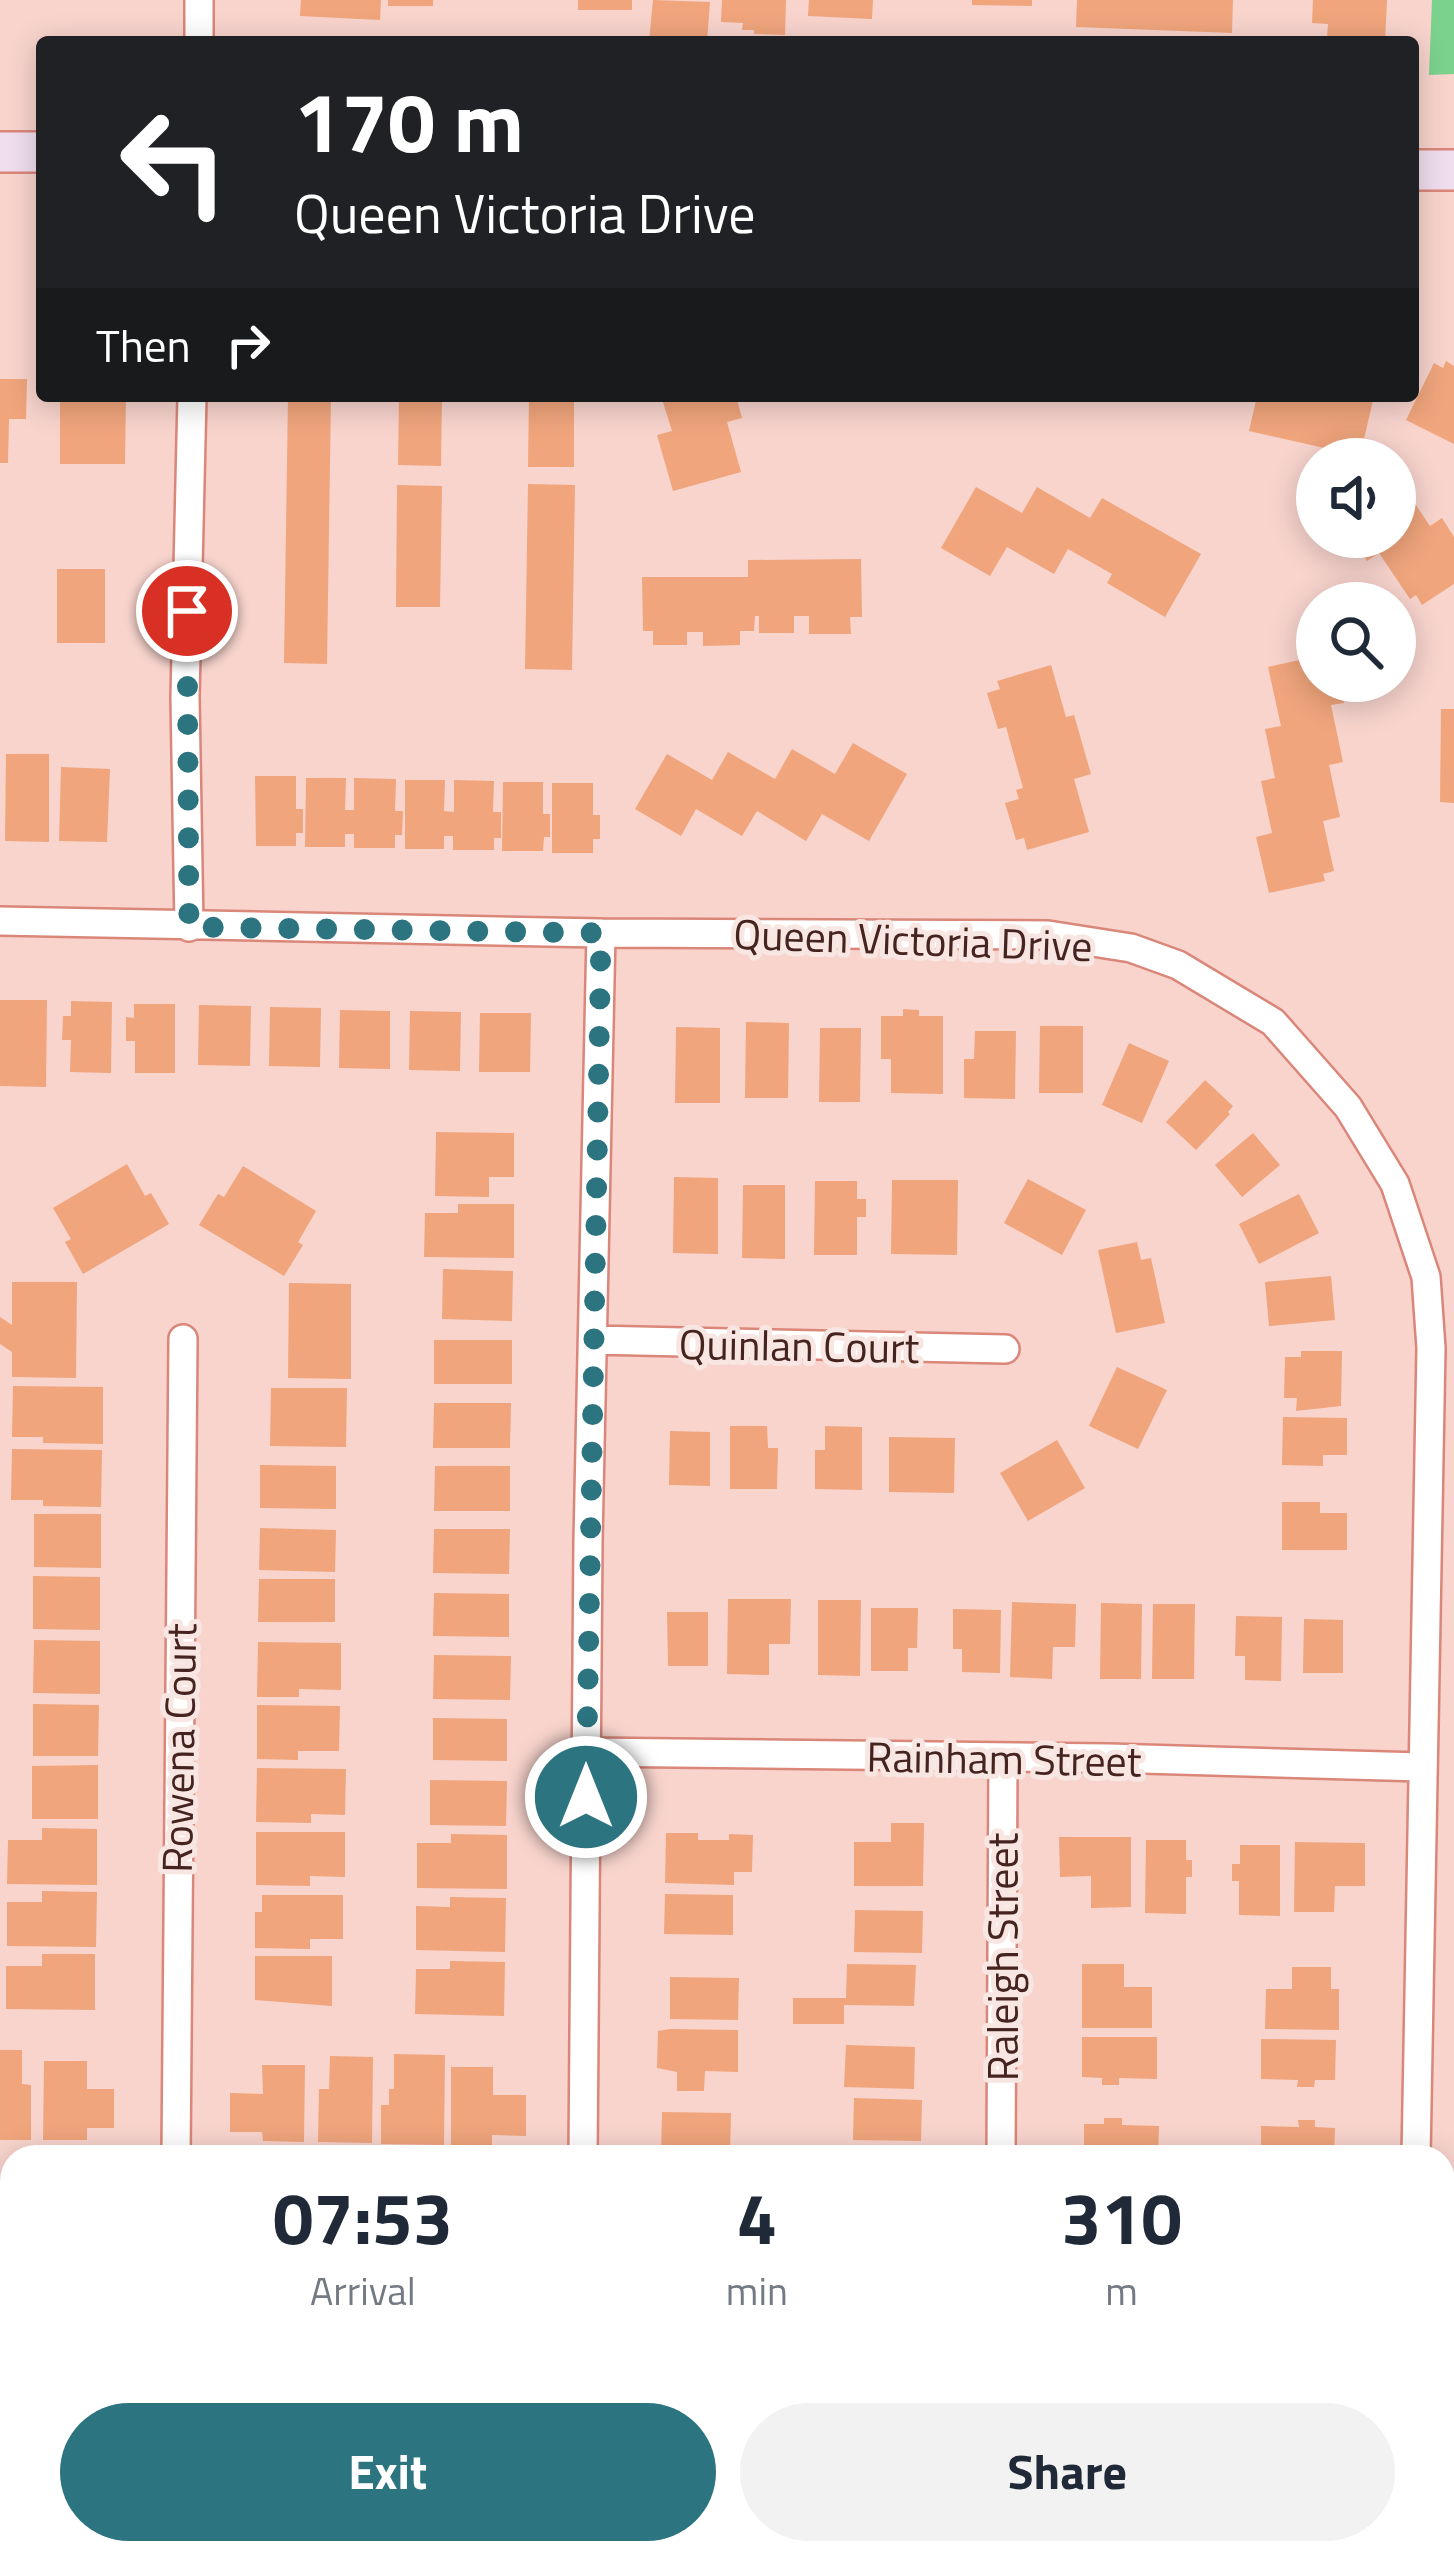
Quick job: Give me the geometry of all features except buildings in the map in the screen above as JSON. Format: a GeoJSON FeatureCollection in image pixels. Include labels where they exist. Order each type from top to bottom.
{"type":"FeatureCollection","features":[{"type":"Feature","properties":{"kind":"main road"},"geometry":{"type":"LineString","coordinates":[[0,152],[36,152]]}},
{"type":"Feature","properties":{"kind":"main road"},"geometry":{"type":"LineString","coordinates":[[1419,170],[1454,170]]}},
{"type":"Feature","properties":{"kind":"street"},"geometry":{"type":"LineString","coordinates":[[199,36],[200,0]]}},
{"type":"Feature","properties":{"kind":"street"},"geometry":{"type":"LineString","coordinates":[[189,927],[185,697],[192,402]]}},
{"type":"Feature","properties":{"kind":"street","name":"Queen Victoria Drive"},"geometry":{"type":"LineString","coordinates":[[0,921],[601,933],[947,932],[1075,938],[1131,947],[1178,965],[1273,1022],[1348,1107],[1395,1184],[1426,1277],[1432,1348],[1416,2145]]}},
{"type":"Feature","properties":{"kind":"street"},"geometry":{"type":"LineString","coordinates":[[583,2145],[601,933]]}},
{"type":"Feature","properties":{"kind":"street","name":"Rowena Court"},"geometry":{"type":"LineString","coordinates":[[176,2145],[183,1339]]}},
{"type":"Feature","properties":{"kind":"street","name":"Quinlan Court"},"geometry":{"type":"LineString","coordinates":[[593,1340],[1005,1349]]}},
{"type":"Feature","properties":{"kind":"street","name":"Rainham Street"},"geometry":{"type":"LineString","coordinates":[[587,1752],[1421,1767]]}},
{"type":"Feature","properties":{"kind":"street","name":"Raleigh Street"},"geometry":{"type":"LineString","coordinates":[[1000,2145],[1003,1757]]}},
{"type":"Feature","properties":{"kind":"green space"},"geometry":{"type":"Polygon","coordinates":[[[1432,0],[1454,0],[1454,74],[1429,75],[1432,0]]]}},
{"type":"Feature","properties":{"kind":"route"},"geometry":{"type":"LineString","coordinates":[[187,611],[189,927],[601,933],[586,1797]]}}]}
